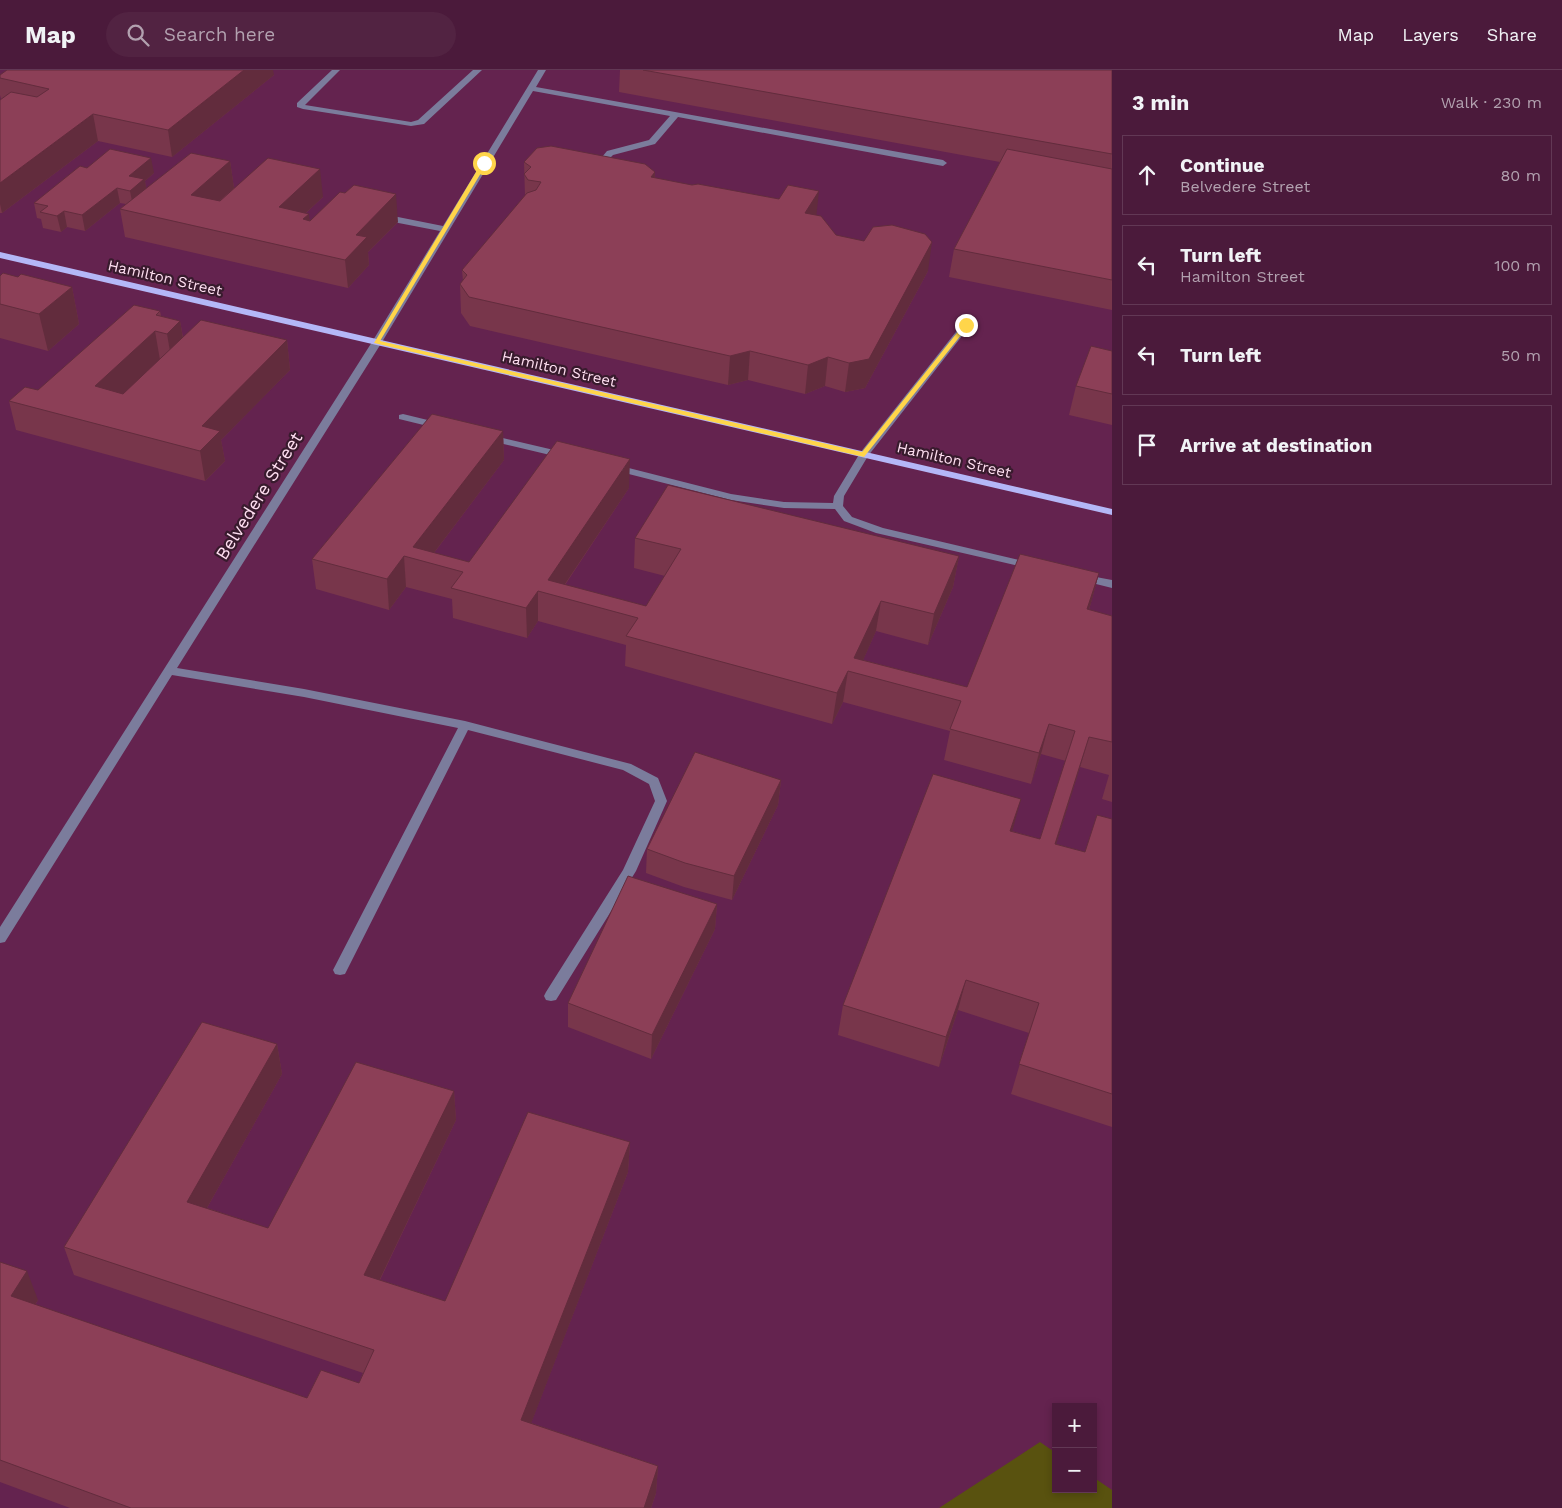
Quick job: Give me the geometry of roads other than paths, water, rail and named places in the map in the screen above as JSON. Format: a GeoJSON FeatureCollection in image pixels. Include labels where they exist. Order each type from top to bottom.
{"type":"FeatureCollection","features":[{"type":"Feature","properties":{"kind":"main road","name":"Hamilton Street"},"geometry":{"type":"LineString","coordinates":[[0,255],[1112,512]]}},
{"type":"Feature","properties":{"kind":"street"},"geometry":{"type":"LineString","coordinates":[[336,70],[300,105],[411,124],[421,122],[478,70]]}},
{"type":"Feature","properties":{"kind":"street","name":"Belvedere Street"},"geometry":{"type":"LineString","coordinates":[[0,938],[377,342],[542,70]]}},
{"type":"Feature","properties":{"kind":"street"},"geometry":{"type":"LineString","coordinates":[[532,88],[943,163]]}},
{"type":"Feature","properties":{"kind":"street"},"geometry":{"type":"LineString","coordinates":[[606,177],[600,169],[601,163],[610,153],[652,142],[675,115]]}},
{"type":"Feature","properties":{"kind":"street"},"geometry":{"type":"LineString","coordinates":[[371,215],[444,229]]}},
{"type":"Feature","properties":{"kind":"street"},"geometry":{"type":"LineString","coordinates":[[966,325],[864,455],[839,496],[838,506],[848,519],[874,529],[1044,568]]}},
{"type":"Feature","properties":{"kind":"street"},"geometry":{"type":"LineString","coordinates":[[403,417],[450,428]]}},
{"type":"Feature","properties":{"kind":"street"},"geometry":{"type":"LineString","coordinates":[[479,435],[574,458]]}},
{"type":"Feature","properties":{"kind":"street"},"geometry":{"type":"LineString","coordinates":[[603,464],[731,497],[784,505],[838,506]]}},
{"type":"Feature","properties":{"kind":"street"},"geometry":{"type":"LineString","coordinates":[[1073,575],[1112,584]]}},
{"type":"Feature","properties":{"kind":"street"},"geometry":{"type":"LineString","coordinates":[[169,671],[304,693],[465,725],[627,767],[654,781],[661,801],[629,871],[551,996]]}},
{"type":"Feature","properties":{"kind":"street"},"geometry":{"type":"LineString","coordinates":[[340,970],[465,725]]}}]}
